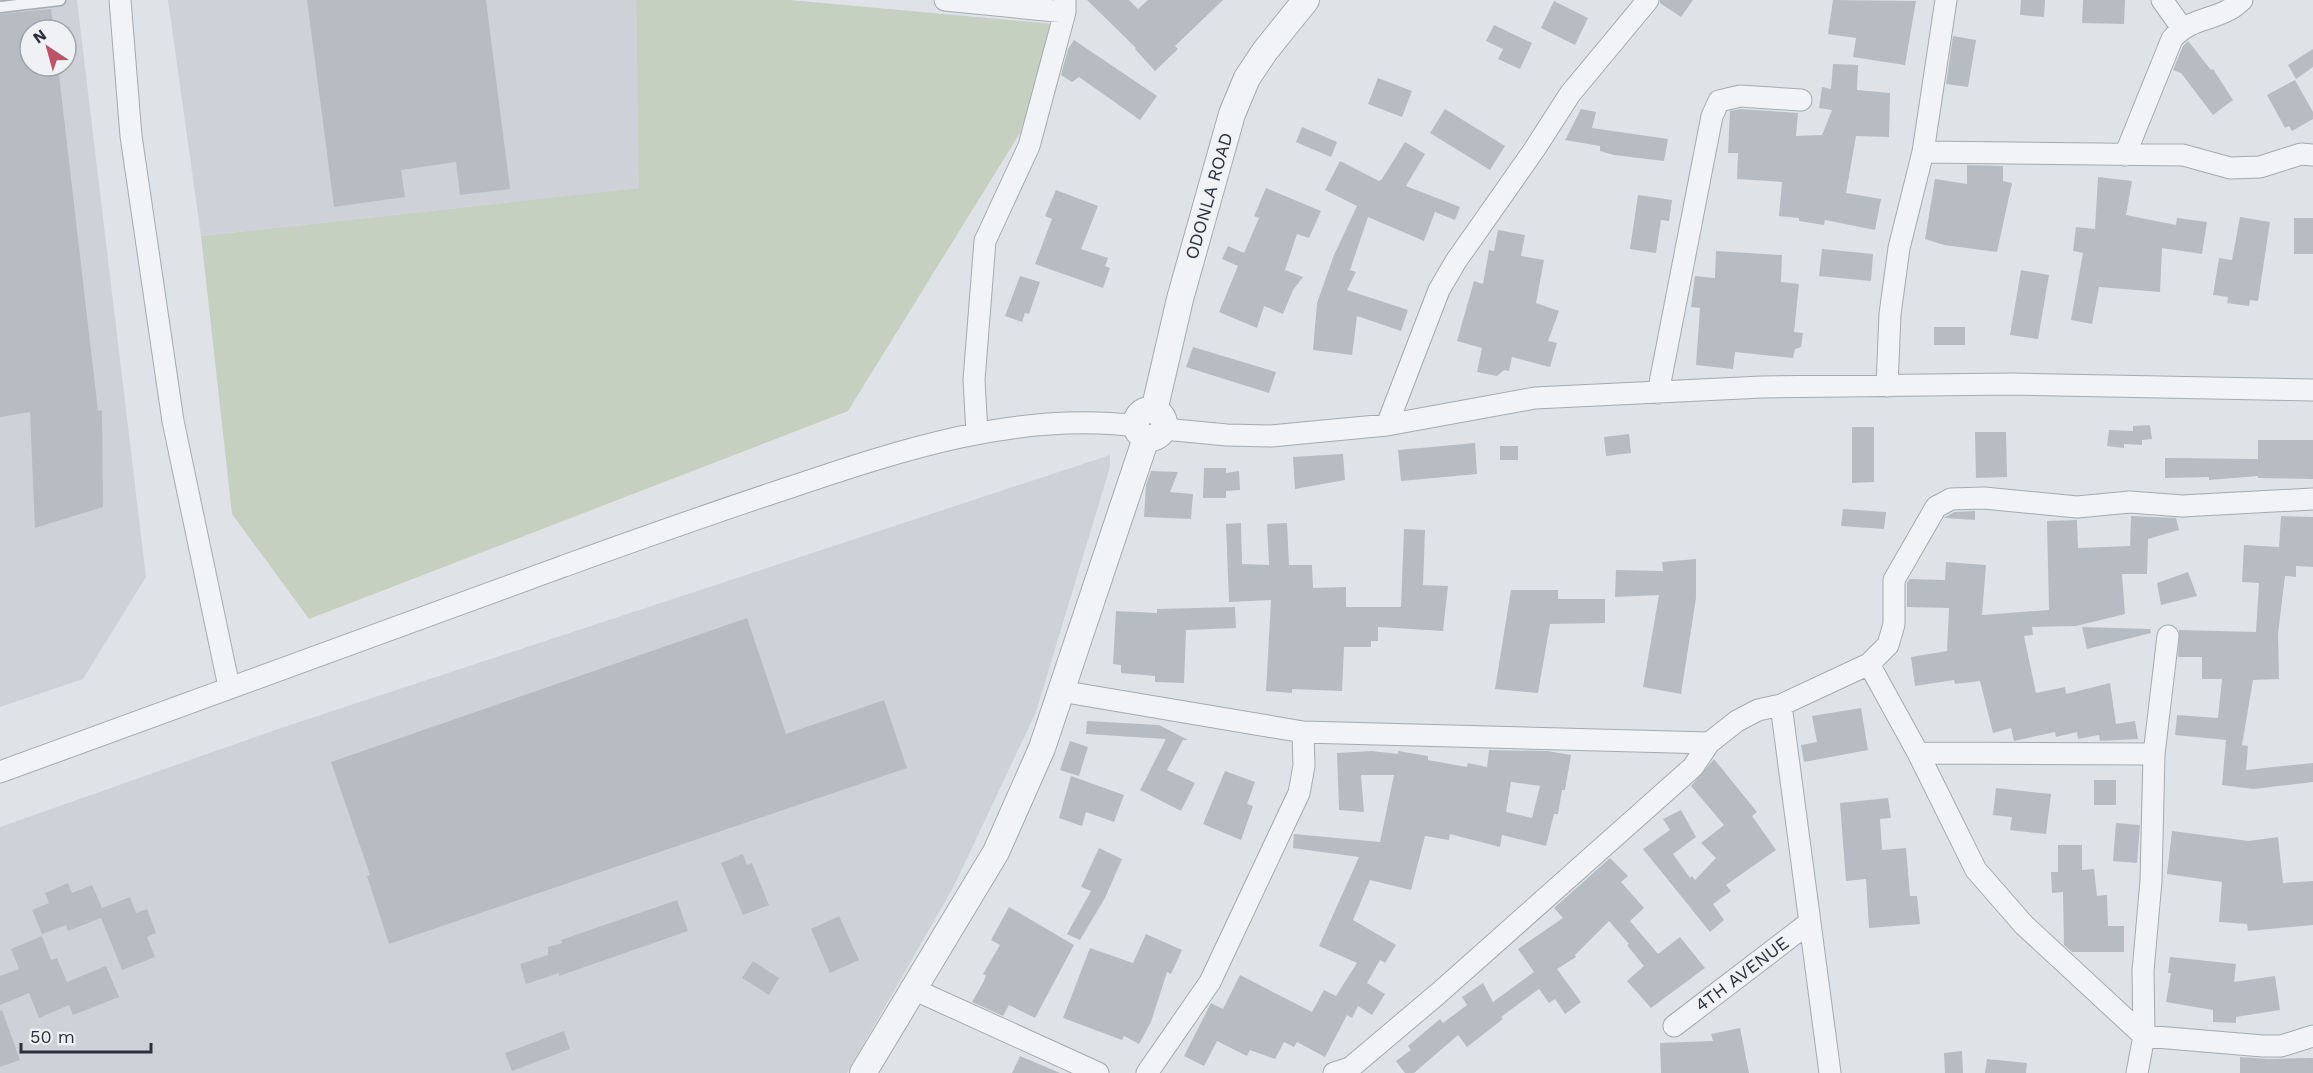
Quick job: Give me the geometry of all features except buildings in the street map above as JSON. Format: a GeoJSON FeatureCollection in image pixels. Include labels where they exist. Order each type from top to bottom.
{"type":"FeatureCollection","features":[{"type":"Feature","properties":{"kind":"street"},"geometry":{"type":"LineString","coordinates":[[120,0],[131,136],[173,421],[230,687]]}},
{"type":"Feature","properties":{"kind":"street"},"geometry":{"type":"LineString","coordinates":[[945,0],[1065,6],[1029,146],[984,241],[974,380],[977,433]]}},
{"type":"Feature","properties":{"kind":"street","name":"ODONLA ROAD"},"geometry":{"type":"LineString","coordinates":[[863,1073],[911,988],[996,852],[1042,748],[1150,426],[1179,299],[1232,114],[1248,78],[1265,51],[1306,0]]}},
{"type":"Feature","properties":{"kind":"street"},"geometry":{"type":"LineString","coordinates":[[1387,424],[1439,290],[1456,261],[1534,150],[1570,94],[1648,0]]}},
{"type":"Feature","properties":{"kind":"street"},"geometry":{"type":"LineString","coordinates":[[1887,386],[1890,314],[1899,248],[1923,152],[1946,0]]}},
{"type":"Feature","properties":{"kind":"street"},"geometry":{"type":"LineString","coordinates":[[2162,0],[2182,28]]}},
{"type":"Feature","properties":{"kind":"street"},"geometry":{"type":"LineString","coordinates":[[2125,156],[2172,39],[2182,28],[2217,16],[2242,0]]}},
{"type":"Feature","properties":{"kind":"street"},"geometry":{"type":"LineString","coordinates":[[1658,393],[1712,116],[1719,101],[1740,96],[1801,99]]}},
{"type":"Feature","properties":{"kind":"street"},"geometry":{"type":"LineString","coordinates":[[1923,152],[2182,155],[2230,168],[2260,167],[2301,154],[2313,155]]}},
{"type":"Feature","properties":{"kind":"street"},"geometry":{"type":"LineString","coordinates":[[0,772],[695,519],[890,453],[977,433],[1043,424],[1107,422],[1227,435],[1271,436],[1387,424],[1534,398],[1762,387],[2012,384],[2313,390]]}},
{"type":"Feature","properties":{"kind":"street"},"geometry":{"type":"LineString","coordinates":[[1334,1073],[1350,1068],[1449,985],[1693,767],[1709,743],[1737,721],[1758,710],[1781,705],[1869,664],[1888,645],[1894,624],[1893,580],[1936,507],[1951,499],[1984,498],[2077,507],[2130,502],[2182,506],[2313,498]]}},
{"type":"Feature","properties":{"kind":"street"},"geometry":{"type":"LineString","coordinates":[[2137,1073],[2144,1036],[2143,971],[2151,881],[2154,754],[2168,636]]}},
{"type":"Feature","properties":{"kind":"street"},"geometry":{"type":"LineString","coordinates":[[1869,664],[1918,753],[1976,870],[2024,925],[2144,1036],[2263,1046],[2281,1046],[2313,1036]]}},
{"type":"Feature","properties":{"kind":"street"},"geometry":{"type":"LineString","coordinates":[[1060,691],[1303,732],[1709,743]]}},
{"type":"Feature","properties":{"kind":"street"},"geometry":{"type":"LineString","coordinates":[[1781,705],[1830,1073]]}},
{"type":"Feature","properties":{"kind":"street"},"geometry":{"type":"LineString","coordinates":[[1147,1073],[1210,982],[1299,793],[1305,766],[1303,732]]}},
{"type":"Feature","properties":{"kind":"street"},"geometry":{"type":"LineString","coordinates":[[1918,753],[2154,754]]}},
{"type":"Feature","properties":{"kind":"street","name":"4TH AVENUE"},"geometry":{"type":"LineString","coordinates":[[1674,1026],[1810,922]]}},
{"type":"Feature","properties":{"kind":"street"},"geometry":{"type":"LineString","coordinates":[[911,988],[1098,1073]]}},
{"type":"Feature","properties":{"kind":"lane"},"geometry":{"type":"LineString","coordinates":[[0,7],[60,0]]}},
{"type":"Feature","properties":{"kind":"shaded area"},"geometry":{"type":"Polygon","coordinates":[[[0,0],[77,0],[146,577],[83,679],[0,707],[0,0]]]}},
{"type":"Feature","properties":{"kind":"shaded area"},"geometry":{"type":"Polygon","coordinates":[[[168,0],[636,0],[640,188],[201,236],[168,0]]]}},
{"type":"Feature","properties":{"kind":"shaded area"},"geometry":{"type":"Polygon","coordinates":[[[1110,455],[1110,467],[1036,712],[954,886],[847,1073],[0,1073],[0,827],[278,729],[1110,455]]]}},
{"type":"Feature","properties":{"kind":"green space"},"geometry":{"type":"Polygon","coordinates":[[[636,0],[790,0],[1055,24],[1020,133],[848,411],[309,619],[232,514],[201,236],[639,188],[636,0]]]}}]}
